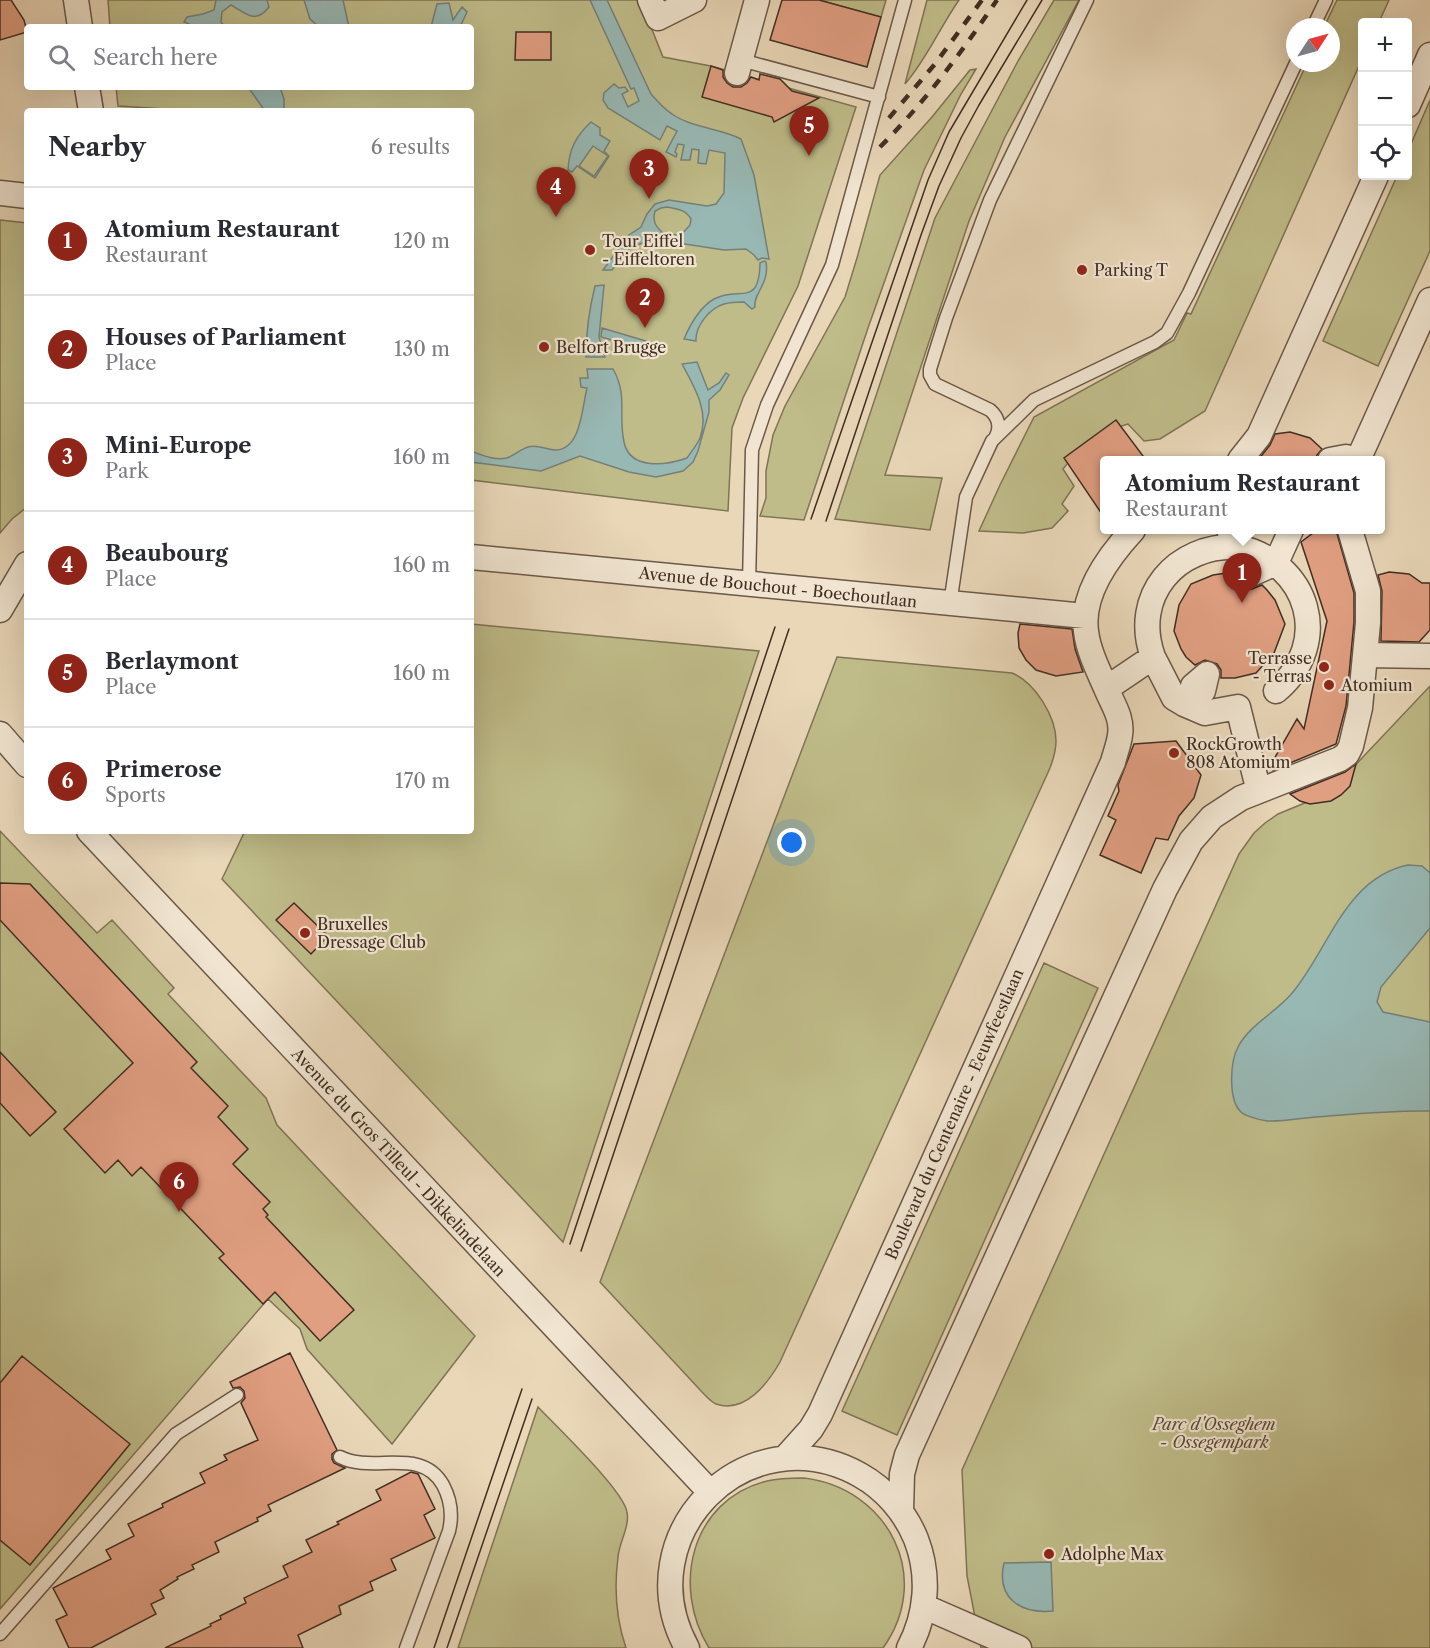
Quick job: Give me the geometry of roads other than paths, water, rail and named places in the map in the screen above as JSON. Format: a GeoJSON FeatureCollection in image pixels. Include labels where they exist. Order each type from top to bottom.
{"type":"FeatureCollection","features":[{"type":"Feature","properties":{"kind":"street"},"geometry":{"type":"LineString","coordinates":[[76,0],[80,24]]}},
{"type":"Feature","properties":{"kind":"street"},"geometry":{"type":"LineString","coordinates":[[650,0],[658,18],[694,0]]}},
{"type":"Feature","properties":{"kind":"street"},"geometry":{"type":"LineString","coordinates":[[739,67],[756,0]]}},
{"type":"Feature","properties":{"kind":"street"},"geometry":{"type":"LineString","coordinates":[[1412,94],[1430,55]]}},
{"type":"Feature","properties":{"kind":"street"},"geometry":{"type":"LineString","coordinates":[[88,90],[90,108]]}},
{"type":"Feature","properties":{"kind":"street"},"geometry":{"type":"LineString","coordinates":[[1243,456],[1259,436],[1374,180]]}},
{"type":"Feature","properties":{"kind":"street"},"geometry":{"type":"LineString","coordinates":[[0,193],[24,196]]}},
{"type":"Feature","properties":{"kind":"street"},"geometry":{"type":"LineString","coordinates":[[1346,456],[1430,300]]}},
{"type":"Feature","properties":{"kind":"street"},"geometry":{"type":"LineString","coordinates":[[1085,616],[1091,596],[1106,564],[1130,534]]}},
{"type":"Feature","properties":{"kind":"street"},"geometry":{"type":"LineString","coordinates":[[1247,576],[1276,563],[1289,534]]}},
{"type":"Feature","properties":{"kind":"street"},"geometry":{"type":"LineString","coordinates":[[901,1511],[902,1474],[907,1455],[1125,974],[1165,889],[1191,841],[1226,807],[1241,798],[1328,765],[1347,754],[1351,746],[1360,708],[1368,622],[1368,591],[1351,534]]}},
{"type":"Feature","properties":{"kind":"street"},"geometry":{"type":"LineString","coordinates":[[1257,784],[1238,707],[1205,713],[1194,698],[1174,698],[1153,657],[1148,637],[1148,616],[1153,596],[1164,578],[1179,563],[1234,538],[1276,563],[1291,578],[1302,597],[1308,627],[1305,648],[1297,668],[1276,691]]}},
{"type":"Feature","properties":{"kind":"street","name":"Avenue de Bouchout - Boechoutlaan"},"geometry":{"type":"LineString","coordinates":[[474,557],[1085,616]]}},
{"type":"Feature","properties":{"kind":"street"},"geometry":{"type":"LineString","coordinates":[[0,610],[24,569]]}},
{"type":"Feature","properties":{"kind":"street","name":"Boulevard du Centenaire - Eeuwfeestlaan"},"geometry":{"type":"LineString","coordinates":[[785,1458],[811,1429],[820,1414],[1113,762],[1120,734],[1118,714],[1093,656],[1087,638],[1085,616]]}},
{"type":"Feature","properties":{"kind":"street"},"geometry":{"type":"LineString","coordinates":[[1365,655],[1430,657]]}},
{"type":"Feature","properties":{"kind":"street"},"geometry":{"type":"LineString","coordinates":[[1113,684],[1153,657]]}},
{"type":"Feature","properties":{"kind":"street"},"geometry":{"type":"LineString","coordinates":[[0,734],[24,762]]}},
{"type":"Feature","properties":{"kind":"street","name":"Avenue du Gros Tilleul - Dikkelindelaan"},"geometry":{"type":"LineString","coordinates":[[92,834],[710,1492]]}},
{"type":"Feature","properties":{"kind":"street"},"geometry":{"type":"LineString","coordinates":[[687,1648],[673,1615],[670,1592],[675,1548],[683,1527],[710,1492],[726,1479],[745,1469],[785,1458],[807,1458],[850,1469],[869,1480],[901,1511],[920,1550],[925,1589],[919,1624],[909,1648]]}},
{"type":"Feature","properties":{"kind":"street"},"geometry":{"type":"LineString","coordinates":[[923,1606],[1019,1648]]}},
{"type":"Feature","properties":{"kind":"lane"},"geometry":{"type":"LineString","coordinates":[[749,584],[752,450],[756,434],[767,405],[832,266],[905,0]]}},
{"type":"Feature","properties":{"kind":"lane"},"geometry":{"type":"LineString","coordinates":[[950,604],[966,497],[999,425],[995,414],[990,410],[935,384],[930,375],[930,369],[946,318],[990,200],[1087,0]]}},
{"type":"Feature","properties":{"kind":"lane"},"geometry":{"type":"LineString","coordinates":[[1317,18],[1326,0]]}},
{"type":"Feature","properties":{"kind":"lane"},"geometry":{"type":"LineString","coordinates":[[739,67],[879,97]]}},
{"type":"Feature","properties":{"kind":"lane"},"geometry":{"type":"LineString","coordinates":[[995,437],[1034,400],[1155,342],[1167,333],[1189,293],[1292,72]]}},
{"type":"Feature","properties":{"kind":"lane"},"geometry":{"type":"LineString","coordinates":[[0,1634],[176,1434],[237,1395]]}},
{"type":"Feature","properties":{"kind":"lane"},"geometry":{"type":"LineString","coordinates":[[340,1457],[362,1464],[415,1463],[424,1466],[440,1481],[449,1500],[451,1521],[449,1531],[406,1648]]}},
{"type":"Feature","properties":{"kind":"water"},"geometry":{"type":"Polygon","coordinates":[[[216,0],[267,0],[269,7],[259,15],[250,16],[231,5],[222,12],[223,24],[184,22],[187,17],[214,10],[216,0]]]}},
{"type":"Feature","properties":{"kind":"water"},"geometry":{"type":"Polygon","coordinates":[[[304,0],[343,0],[348,24],[316,24],[310,19],[304,0]]]}},
{"type":"Feature","properties":{"kind":"water"},"geometry":{"type":"Polygon","coordinates":[[[590,0],[607,0],[651,94],[663,107],[680,119],[741,139],[754,175],[769,259],[758,260],[746,249],[724,250],[652,239],[630,248],[612,270],[603,270],[629,235],[641,227],[655,204],[669,200],[707,206],[716,204],[724,193],[725,153],[709,150],[706,164],[698,163],[699,150],[692,149],[690,160],[681,160],[684,145],[678,144],[676,157],[666,152],[677,131],[667,126],[660,140],[608,108],[603,100],[604,93],[614,84],[619,88],[625,87],[628,91],[622,94],[628,107],[639,101],[634,88],[631,89],[590,0]],[[667,207],[655,211],[655,224],[664,234],[681,235],[690,225],[691,219],[683,211],[667,207]]]}},
{"type":"Feature","properties":{"kind":"water"},"geometry":{"type":"Polygon","coordinates":[[[449,3],[453,20],[462,7],[467,12],[461,24],[432,24],[437,4],[449,3]]]}},
{"type":"Feature","properties":{"kind":"water"},"geometry":{"type":"Polygon","coordinates":[[[250,90],[281,90],[284,108],[263,108],[250,90]]]}},
{"type":"Feature","properties":{"kind":"water"},"geometry":{"type":"Polygon","coordinates":[[[591,122],[600,128],[600,135],[610,141],[604,151],[609,156],[595,178],[577,166],[572,172],[568,170],[572,149],[591,122]],[[593,146],[579,166],[594,176],[608,156],[593,146]]]}},
{"type":"Feature","properties":{"kind":"water"},"geometry":{"type":"Polygon","coordinates":[[[766,262],[766,276],[756,297],[755,307],[752,309],[744,302],[719,306],[701,324],[696,341],[684,339],[696,317],[709,302],[723,295],[752,291],[759,277],[760,263],[766,262]]]}},
{"type":"Feature","properties":{"kind":"water"},"geometry":{"type":"Polygon","coordinates":[[[604,285],[599,337],[605,357],[586,357],[588,322],[595,286],[604,285]]]}},
{"type":"Feature","properties":{"kind":"water"},"geometry":{"type":"Polygon","coordinates":[[[602,328],[656,344],[663,351],[654,352],[601,337],[602,328]]]}},
{"type":"Feature","properties":{"kind":"water"},"geometry":{"type":"Polygon","coordinates":[[[697,362],[708,390],[719,383],[726,373],[729,375],[720,390],[709,400],[709,412],[698,451],[693,462],[683,471],[656,477],[629,472],[580,456],[541,471],[474,462],[474,452],[502,459],[532,446],[556,450],[571,443],[582,416],[587,388],[581,387],[580,378],[588,378],[587,369],[613,369],[618,378],[624,442],[634,458],[641,462],[660,464],[687,458],[700,438],[703,419],[699,400],[682,364],[697,362]]]}},
{"type":"Feature","properties":{"kind":"water"},"geometry":{"type":"Polygon","coordinates":[[[1408,865],[1422,866],[1430,873],[1430,928],[1381,987],[1377,1002],[1383,1012],[1430,1022],[1430,1111],[1373,1112],[1273,1121],[1257,1119],[1241,1112],[1232,1090],[1232,1071],[1235,1054],[1243,1039],[1293,992],[1353,900],[1369,884],[1386,872],[1408,865]]]}},
{"type":"Feature","properties":{"kind":"water"},"geometry":{"type":"Polygon","coordinates":[[[1051,1562],[1053,1611],[1030,1610],[1013,1601],[1004,1586],[1002,1575],[1004,1563],[1051,1562]]]}},
{"type":"Feature","properties":{"kind":"tram line"},"geometry":{"type":"LineString","coordinates":[[811,519],[928,180],[949,132],[1027,0]]}},
{"type":"Feature","properties":{"kind":"tram line"},"geometry":{"type":"LineString","coordinates":[[826,521],[939,186],[979,105],[1042,0]]}},
{"type":"Feature","properties":{"kind":"tram line"},"geometry":{"type":"LineString","coordinates":[[570,1244],[775,627]]}},
{"type":"Feature","properties":{"kind":"tram line"},"geometry":{"type":"LineString","coordinates":[[581,1251],[789,629]]}},
{"type":"Feature","properties":{"kind":"tram line"},"geometry":{"type":"LineString","coordinates":[[434,1648],[522,1389]]}},
{"type":"Feature","properties":{"kind":"tram line"},"geometry":{"type":"LineString","coordinates":[[447,1648],[532,1399]]}},
{"type":"Feature","properties":{"kind":"railway"},"geometry":{"type":"LineString","coordinates":[[889,118],[935,64],[982,0]]}},
{"type":"Feature","properties":{"kind":"railway"},"geometry":{"type":"LineString","coordinates":[[880,147],[942,76],[997,0]]}},
{"type":"Feature","properties":{"kind":"place","name":"Berlaymont"},"geometry":{"type":"Point","coordinates":[809,156]}},
{"type":"Feature","properties":{"kind":"place","name":"Mini-Europe"},"geometry":{"type":"Point","coordinates":[649,199]}},
{"type":"Feature","properties":{"kind":"place","name":"Beaubourg"},"geometry":{"type":"Point","coordinates":[556,217]}},
{"type":"Feature","properties":{"kind":"place","name":"Tour Eiffel - Eiffeltoren"},"geometry":{"type":"Point","coordinates":[590,250]}},
{"type":"Feature","properties":{"kind":"place","name":"Parking T"},"geometry":{"type":"Point","coordinates":[1082,270]}},
{"type":"Feature","properties":{"kind":"place","name":"Houses of Parliament"},"geometry":{"type":"Point","coordinates":[645,328]}},
{"type":"Feature","properties":{"kind":"place","name":"Belfort Brugge"},"geometry":{"type":"Point","coordinates":[544,347]}},
{"type":"Feature","properties":{"kind":"place","name":"Atomium Restaurant"},"geometry":{"type":"Point","coordinates":[1242,603]}},
{"type":"Feature","properties":{"kind":"place","name":"Terrasse - Terras"},"geometry":{"type":"Point","coordinates":[1324,667]}},
{"type":"Feature","properties":{"kind":"place","name":"Atomium"},"geometry":{"type":"Point","coordinates":[1329,685]}},
{"type":"Feature","properties":{"kind":"place","name":"RockGrowth 808 Atomium"},"geometry":{"type":"Point","coordinates":[1174,753]}},
{"type":"Feature","properties":{"kind":"place","name":"Bruxelles Dressage Club"},"geometry":{"type":"Point","coordinates":[305,933]}},
{"type":"Feature","properties":{"kind":"place","name":"Primerose"},"geometry":{"type":"Point","coordinates":[179,1212]}},
{"type":"Feature","properties":{"kind":"place","name":"Adolphe Max"},"geometry":{"type":"Point","coordinates":[1049,1554]}},
{"type":"Feature","properties":{"kind":"park label","name":"Parc d'Osseghem - Ossegempark"},"geometry":{"type":"Point","coordinates":[1214,1433]}}]}
